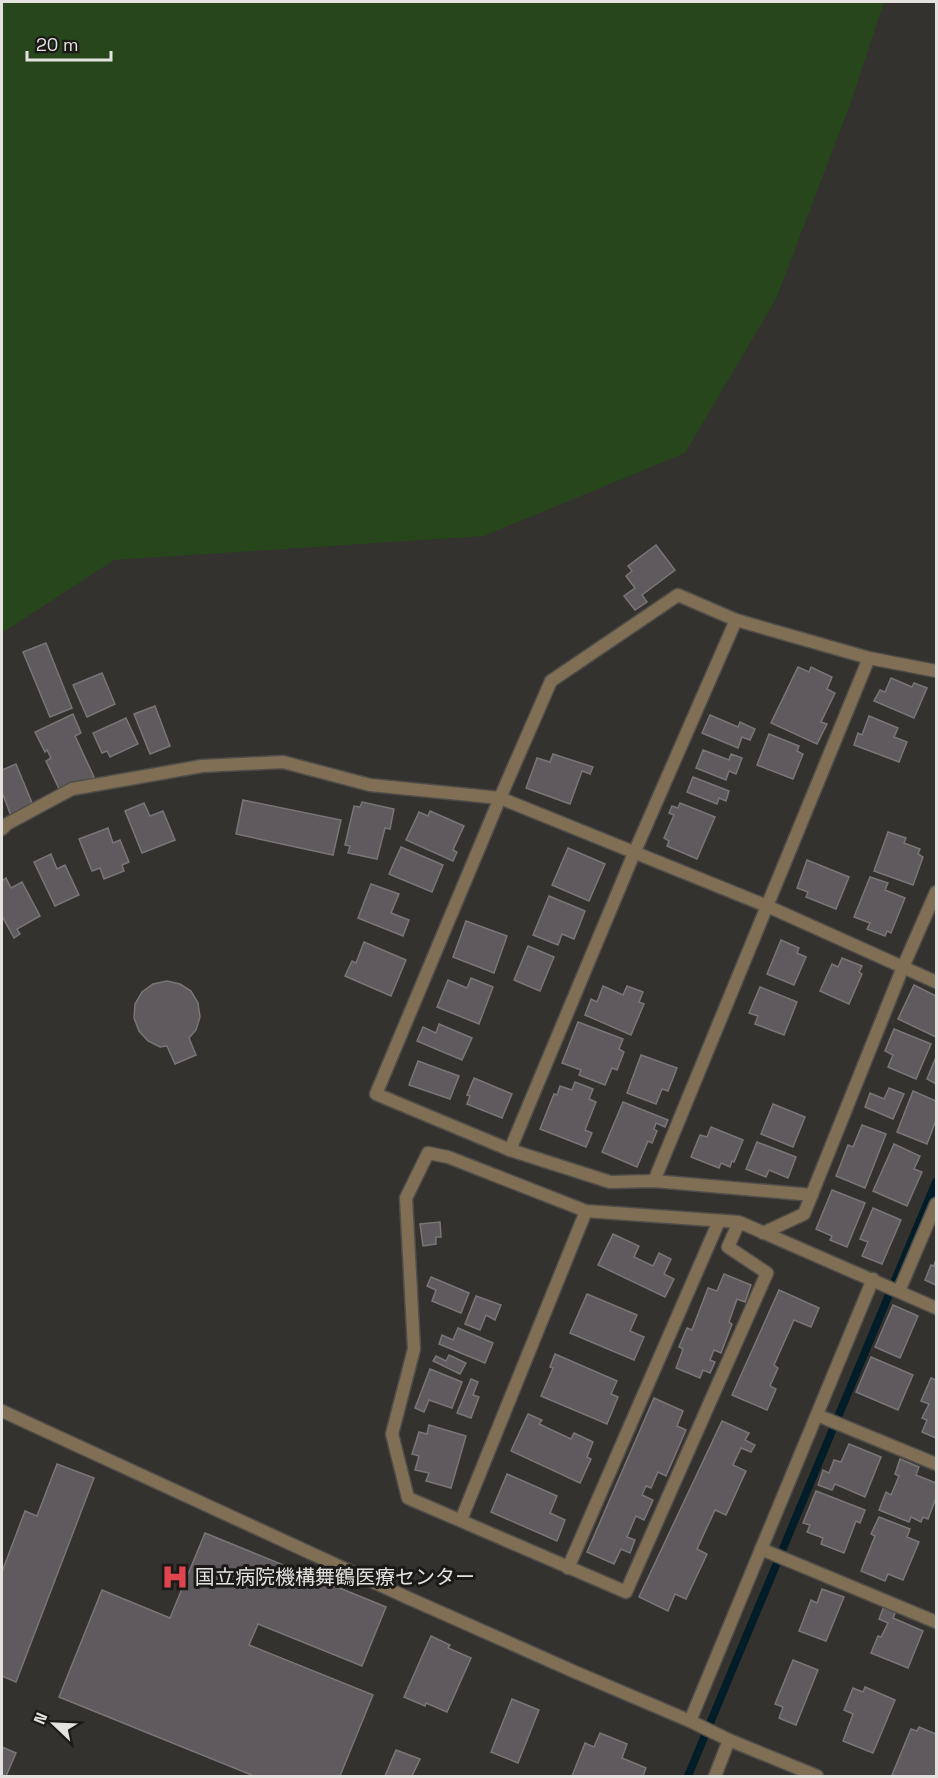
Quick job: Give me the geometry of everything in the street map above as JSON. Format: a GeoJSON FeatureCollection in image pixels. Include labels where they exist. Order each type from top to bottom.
{"type":"FeatureCollection","features":[{"type":"Feature","properties":{"kind":"street"},"geometry":{"type":"LineString","coordinates":[[812,1194],[654,1181],[610,1182],[510,1150],[376,1094],[551,681],[678,595],[736,620],[869,658],[936,671]]}},
{"type":"Feature","properties":{"kind":"street"},"geometry":{"type":"LineString","coordinates":[[510,1150],[635,851],[736,620]]}},
{"type":"Feature","properties":{"kind":"street"},"geometry":{"type":"LineString","coordinates":[[654,1181],[869,658]]}},
{"type":"Feature","properties":{"kind":"street"},"geometry":{"type":"LineString","coordinates":[[2,829],[7,824],[72,789],[202,766],[283,762],[370,785],[500,798],[767,906],[936,982]]}},
{"type":"Feature","properties":{"kind":"street"},"geometry":{"type":"LineString","coordinates":[[763,1233],[804,1214],[903,967],[936,892]]}},
{"type":"Feature","properties":{"kind":"street"},"geometry":{"type":"LineString","coordinates":[[739,1222],[728,1247],[767,1273],[626,1592],[408,1498],[392,1434],[414,1349],[406,1198],[428,1153],[448,1157],[586,1211],[739,1222],[936,1308]]}},
{"type":"Feature","properties":{"kind":"street"},"geometry":{"type":"LineString","coordinates":[[900,1291],[936,1204]]}},
{"type":"Feature","properties":{"kind":"street"},"geometry":{"type":"LineString","coordinates":[[461,1520],[586,1211]]}},
{"type":"Feature","properties":{"kind":"street"},"geometry":{"type":"LineString","coordinates":[[568,1568],[719,1221]]}},
{"type":"Feature","properties":{"kind":"street"},"geometry":{"type":"LineString","coordinates":[[690,1721],[873,1279]]}},
{"type":"Feature","properties":{"kind":"street"},"geometry":{"type":"LineString","coordinates":[[2,1411],[406,1597],[729,1740],[817,1776]]}},
{"type":"Feature","properties":{"kind":"street"},"geometry":{"type":"LineString","coordinates":[[817,1415],[936,1464]]}},
{"type":"Feature","properties":{"kind":"street"},"geometry":{"type":"LineString","coordinates":[[761,1549],[936,1622]]}},
{"type":"Feature","properties":{"kind":"street"},"geometry":{"type":"LineString","coordinates":[[714,1776],[729,1740]]}},
{"type":"Feature","properties":{"kind":"green space"},"geometry":{"type":"Polygon","coordinates":[[[2,2],[884,2],[851,102],[776,299],[685,453],[484,536],[114,560],[2,633],[2,2]]]}},
{"type":"Feature","properties":{"kind":"building"},"geometry":{"type":"Polygon","coordinates":[[[656,545],[675,570],[642,595],[647,602],[635,610],[624,596],[635,588],[626,576],[632,571],[628,566],[656,545]]]}},
{"type":"Feature","properties":{"kind":"building"},"geometry":{"type":"Polygon","coordinates":[[[46,643],[72,708],[50,717],[23,652],[46,643]]]}},
{"type":"Feature","properties":{"kind":"building"},"geometry":{"type":"Polygon","coordinates":[[[798,667],[809,672],[811,667],[832,677],[827,689],[835,693],[821,722],[827,724],[817,744],[771,723],[798,667]]]}},
{"type":"Feature","properties":{"kind":"building"},"geometry":{"type":"Polygon","coordinates":[[[102,673],[115,704],[87,717],[73,685],[102,673]]]}},
{"type":"Feature","properties":{"kind":"building"},"geometry":{"type":"Polygon","coordinates":[[[891,678],[912,687],[914,683],[927,688],[914,718],[874,701],[880,690],[885,692],[891,678]]]}},
{"type":"Feature","properties":{"kind":"building"},"geometry":{"type":"Polygon","coordinates":[[[155,706],[170,746],[150,754],[134,714],[155,706]]]}},
{"type":"Feature","properties":{"kind":"building"},"geometry":{"type":"Polygon","coordinates":[[[73,714],[81,733],[75,736],[94,777],[61,793],[46,761],[51,758],[47,750],[45,752],[35,732],[73,714]]]}},
{"type":"Feature","properties":{"kind":"building"},"geometry":{"type":"Polygon","coordinates":[[[710,715],[738,727],[740,722],[755,729],[750,740],[742,737],[738,748],[702,733],[710,715]]]}},
{"type":"Feature","properties":{"kind":"building"},"geometry":{"type":"Polygon","coordinates":[[[869,716],[898,728],[894,737],[907,742],[899,762],[854,745],[858,733],[862,735],[869,716]]]}},
{"type":"Feature","properties":{"kind":"building"},"geometry":{"type":"Polygon","coordinates":[[[126,718],[138,744],[110,757],[107,751],[102,753],[93,733],[126,718]]]}},
{"type":"Feature","properties":{"kind":"building"},"geometry":{"type":"Polygon","coordinates":[[[769,734],[799,746],[797,751],[803,754],[793,779],[757,765],[769,734]]]}},
{"type":"Feature","properties":{"kind":"building"},"geometry":{"type":"Polygon","coordinates":[[[703,750],[729,760],[731,754],[742,758],[736,774],[729,771],[726,780],[696,768],[703,750]]]}},
{"type":"Feature","properties":{"kind":"building"},"geometry":{"type":"Polygon","coordinates":[[[553,754],[593,767],[590,774],[582,771],[570,804],[526,788],[537,758],[550,762],[553,754]]]}},
{"type":"Feature","properties":{"kind":"building"},"geometry":{"type":"Polygon","coordinates":[[[16,764],[37,815],[14,824],[2,792],[2,770],[16,764]]]}},
{"type":"Feature","properties":{"kind":"building"},"geometry":{"type":"Polygon","coordinates":[[[693,777],[729,791],[726,801],[719,798],[717,804],[687,792],[693,777]]]}},
{"type":"Feature","properties":{"kind":"building"},"geometry":{"type":"Polygon","coordinates":[[[243,800],[341,820],[333,855],[236,834],[243,800]]]}},
{"type":"Feature","properties":{"kind":"building"},"geometry":{"type":"Polygon","coordinates":[[[362,802],[394,809],[390,829],[385,828],[377,859],[348,853],[350,846],[345,845],[354,806],[360,807],[362,802]]]}},
{"type":"Feature","properties":{"kind":"building"},"geometry":{"type":"Polygon","coordinates":[[[144,803],[150,816],[163,811],[175,840],[142,853],[125,811],[144,803]]]}},
{"type":"Feature","properties":{"kind":"building"},"geometry":{"type":"Polygon","coordinates":[[[680,803],[715,817],[697,859],[667,846],[669,841],[664,838],[674,815],[669,813],[672,806],[678,808],[680,803]]]}},
{"type":"Feature","properties":{"kind":"building"},"geometry":{"type":"Polygon","coordinates":[[[430,811],[464,826],[453,850],[457,852],[453,861],[406,840],[419,812],[428,816],[430,811]]]}},
{"type":"Feature","properties":{"kind":"building"},"geometry":{"type":"Polygon","coordinates":[[[108,828],[113,843],[120,840],[129,862],[122,865],[124,871],[104,879],[100,868],[92,871],[79,839],[108,828]]]}},
{"type":"Feature","properties":{"kind":"building"},"geometry":{"type":"Polygon","coordinates":[[[888,832],[906,838],[904,843],[920,849],[918,854],[923,857],[913,885],[874,871],[888,832]]]}},
{"type":"Feature","properties":{"kind":"building"},"geometry":{"type":"Polygon","coordinates":[[[401,847],[443,865],[432,892],[389,874],[401,847]]]}},
{"type":"Feature","properties":{"kind":"building"},"geometry":{"type":"Polygon","coordinates":[[[568,848],[605,864],[589,901],[552,885],[568,848]]]}},
{"type":"Feature","properties":{"kind":"building"},"geometry":{"type":"Polygon","coordinates":[[[51,854],[57,869],[65,865],[79,895],[55,906],[34,862],[51,854]]]}},
{"type":"Feature","properties":{"kind":"building"},"geometry":{"type":"Polygon","coordinates":[[[807,860],[849,877],[836,909],[806,897],[808,892],[797,888],[807,860]]]}},
{"type":"Feature","properties":{"kind":"building"},"geometry":{"type":"Polygon","coordinates":[[[870,877],[888,883],[885,890],[905,898],[891,933],[887,931],[885,936],[867,929],[870,923],[854,917],[870,877]]]}},
{"type":"Feature","properties":{"kind":"building"},"geometry":{"type":"Polygon","coordinates":[[[6,878],[11,888],[22,882],[40,916],[17,929],[20,934],[14,938],[2,916],[2,881],[6,878]]]}},
{"type":"Feature","properties":{"kind":"building"},"geometry":{"type":"Polygon","coordinates":[[[371,884],[399,894],[391,913],[409,920],[403,936],[358,918],[371,884]]]}},
{"type":"Feature","properties":{"kind":"building"},"geometry":{"type":"Polygon","coordinates":[[[549,896],[585,911],[574,939],[562,934],[558,945],[533,935],[549,896]]]}},
{"type":"Feature","properties":{"kind":"building"},"geometry":{"type":"Polygon","coordinates":[[[466,921],[507,936],[494,973],[453,957],[466,921]]]}},
{"type":"Feature","properties":{"kind":"building"},"geometry":{"type":"Polygon","coordinates":[[[781,940],[799,948],[797,953],[806,957],[794,985],[767,974],[781,940]]]}},
{"type":"Feature","properties":{"kind":"building"},"geometry":{"type":"Polygon","coordinates":[[[364,942],[406,960],[391,996],[345,976],[352,961],[356,963],[364,942]]]}},
{"type":"Feature","properties":{"kind":"building"},"geometry":{"type":"Polygon","coordinates":[[[528,946],[554,957],[540,991],[514,980],[528,946]]]}},
{"type":"Feature","properties":{"kind":"building"},"geometry":{"type":"Polygon","coordinates":[[[842,958],[862,966],[859,972],[862,974],[849,1004],[820,991],[832,964],[838,967],[842,958]]]}},
{"type":"Feature","properties":{"kind":"building"},"geometry":{"type":"Polygon","coordinates":[[[471,978],[493,987],[479,1024],[437,1007],[448,980],[467,988],[471,978]]]}},
{"type":"Feature","properties":{"kind":"building"},"geometry":{"type":"Polygon","coordinates":[[[167,981],[180,984],[191,991],[198,1003],[200,1017],[196,1030],[189,1038],[196,1055],[175,1064],[167,1046],[160,1047],[148,1041],[139,1031],[134,1018],[135,1004],[142,992],[153,984],[167,981]]]}},
{"type":"Feature","properties":{"kind":"building"},"geometry":{"type":"Polygon","coordinates":[[[914,985],[936,996],[936,1037],[898,1019],[914,985]]]}},
{"type":"Feature","properties":{"kind":"building"},"geometry":{"type":"Polygon","coordinates":[[[603,986],[623,995],[627,986],[643,992],[639,1002],[644,1004],[631,1035],[585,1015],[591,999],[597,1002],[603,986]]]}},
{"type":"Feature","properties":{"kind":"building"},"geometry":{"type":"Polygon","coordinates":[[[760,987],[797,1002],[784,1035],[755,1024],[758,1016],[749,1013],[760,987]]]}},
{"type":"Feature","properties":{"kind":"building"},"geometry":{"type":"Polygon","coordinates":[[[578,1022],[623,1039],[619,1049],[624,1052],[617,1070],[612,1068],[605,1085],[579,1075],[581,1070],[562,1063],[578,1022]]]}},
{"type":"Feature","properties":{"kind":"building"},"geometry":{"type":"Polygon","coordinates":[[[439,1024],[472,1038],[462,1060],[417,1041],[423,1027],[436,1033],[439,1024]]]}},
{"type":"Feature","properties":{"kind":"building"},"geometry":{"type":"Polygon","coordinates":[[[894,1029],[931,1044],[916,1079],[888,1067],[893,1055],[885,1051],[894,1029]]]}},
{"type":"Feature","properties":{"kind":"building"},"geometry":{"type":"Polygon","coordinates":[[[641,1055],[677,1068],[668,1091],[662,1089],[656,1104],[627,1093],[641,1055]]]}},
{"type":"Feature","properties":{"kind":"building"},"geometry":{"type":"Polygon","coordinates":[[[936,1057],[936,1084],[927,1079],[936,1057]]]}},
{"type":"Feature","properties":{"kind":"building"},"geometry":{"type":"Polygon","coordinates":[[[418,1061],[459,1076],[450,1099],[409,1085],[418,1061]]]}},
{"type":"Feature","properties":{"kind":"building"},"geometry":{"type":"Polygon","coordinates":[[[474,1078],[512,1094],[502,1118],[467,1104],[470,1096],[467,1095],[474,1078]]]}},
{"type":"Feature","properties":{"kind":"building"},"geometry":{"type":"Polygon","coordinates":[[[575,1082],[593,1089],[589,1099],[596,1102],[585,1130],[592,1133],[586,1147],[540,1129],[554,1094],[557,1095],[560,1086],[572,1090],[575,1082]]]}},
{"type":"Feature","properties":{"kind":"building"},"geometry":{"type":"Polygon","coordinates":[[[889,1088],[904,1094],[893,1119],[865,1107],[870,1093],[884,1099],[889,1088]]]}},
{"type":"Feature","properties":{"kind":"building"},"geometry":{"type":"Polygon","coordinates":[[[913,1091],[936,1101],[936,1120],[927,1144],[897,1132],[913,1091]]]}},
{"type":"Feature","properties":{"kind":"building"},"geometry":{"type":"Polygon","coordinates":[[[623,1102],[668,1120],[665,1127],[656,1123],[654,1129],[657,1131],[652,1143],[648,1141],[637,1167],[602,1152],[623,1102]]]}},
{"type":"Feature","properties":{"kind":"building"},"geometry":{"type":"Polygon","coordinates":[[[773,1104],[805,1117],[793,1147],[761,1134],[773,1104]]]}},
{"type":"Feature","properties":{"kind":"building"},"geometry":{"type":"Polygon","coordinates":[[[862,1125],[886,1134],[865,1188],[836,1176],[848,1145],[853,1147],[862,1125]]]}},
{"type":"Feature","properties":{"kind":"building"},"geometry":{"type":"Polygon","coordinates":[[[711,1127],[743,1140],[730,1167],[721,1163],[719,1168],[691,1157],[700,1135],[707,1137],[711,1127]]]}},
{"type":"Feature","properties":{"kind":"building"},"geometry":{"type":"Polygon","coordinates":[[[757,1142],[796,1157],[788,1178],[769,1170],[766,1177],[746,1169],[757,1142]]]}},
{"type":"Feature","properties":{"kind":"building"},"geometry":{"type":"Polygon","coordinates":[[[894,1144],[920,1156],[914,1169],[922,1172],[907,1206],[873,1191],[894,1144]]]}},
{"type":"Feature","properties":{"kind":"building"},"geometry":{"type":"Polygon","coordinates":[[[832,1190],[865,1203],[847,1247],[830,1240],[832,1236],[816,1229],[832,1190]]]}},
{"type":"Feature","properties":{"kind":"building"},"geometry":{"type":"Polygon","coordinates":[[[873,1208],[901,1220],[882,1264],[862,1256],[868,1242],[860,1239],[873,1208]]]}},
{"type":"Feature","properties":{"kind":"building"},"geometry":{"type":"Polygon","coordinates":[[[440,1222],[441,1237],[436,1237],[436,1244],[423,1246],[420,1224],[440,1222]]]}},
{"type":"Feature","properties":{"kind":"building"},"geometry":{"type":"Polygon","coordinates":[[[613,1234],[639,1246],[634,1257],[653,1266],[659,1253],[671,1259],[664,1274],[674,1279],[665,1297],[598,1265],[613,1234]]]}},
{"type":"Feature","properties":{"kind":"building"},"geometry":{"type":"Polygon","coordinates":[[[936,1259],[936,1285],[925,1280],[936,1259]]]}},
{"type":"Feature","properties":{"kind":"building"},"geometry":{"type":"Polygon","coordinates":[[[724,1274],[751,1285],[745,1302],[737,1299],[729,1322],[732,1324],[721,1353],[714,1350],[710,1360],[715,1362],[710,1373],[703,1370],[700,1378],[676,1368],[683,1349],[679,1347],[687,1328],[692,1330],[708,1288],[717,1291],[724,1274]]]}},
{"type":"Feature","properties":{"kind":"building"},"geometry":{"type":"Polygon","coordinates":[[[431,1277],[469,1293],[461,1313],[432,1301],[436,1290],[427,1286],[431,1277]]]}},
{"type":"Feature","properties":{"kind":"building"},"geometry":{"type":"Polygon","coordinates":[[[779,1290],[819,1308],[811,1327],[794,1320],[774,1365],[778,1368],[770,1386],[776,1389],[767,1410],[732,1395],[779,1290]]]}},
{"type":"Feature","properties":{"kind":"building"},"geometry":{"type":"Polygon","coordinates":[[[587,1294],[637,1315],[630,1331],[644,1337],[634,1360],[570,1333],[587,1294]]]}},
{"type":"Feature","properties":{"kind":"building"},"geometry":{"type":"Polygon","coordinates":[[[476,1296],[501,1305],[495,1320],[486,1315],[480,1330],[465,1324],[476,1296]]]}},
{"type":"Feature","properties":{"kind":"building"},"geometry":{"type":"Polygon","coordinates":[[[893,1305],[918,1316],[900,1358],[875,1347],[893,1305]]]}},
{"type":"Feature","properties":{"kind":"building"},"geometry":{"type":"Polygon","coordinates":[[[458,1328],[493,1343],[485,1363],[439,1344],[442,1335],[453,1340],[458,1328]]]}},
{"type":"Feature","properties":{"kind":"building"},"geometry":{"type":"Polygon","coordinates":[[[555,1354],[617,1381],[611,1394],[618,1397],[607,1424],[541,1396],[553,1368],[550,1367],[555,1354]]]}},
{"type":"Feature","properties":{"kind":"building"},"geometry":{"type":"Polygon","coordinates":[[[449,1355],[466,1363],[460,1374],[433,1361],[436,1356],[446,1361],[449,1355]]]}},
{"type":"Feature","properties":{"kind":"building"},"geometry":{"type":"Polygon","coordinates":[[[871,1357],[913,1375],[898,1410],[856,1392],[871,1357]]]}},
{"type":"Feature","properties":{"kind":"building"},"geometry":{"type":"Polygon","coordinates":[[[430,1369],[462,1382],[452,1408],[429,1400],[424,1412],[415,1408],[430,1369]]]}},
{"type":"Feature","properties":{"kind":"building"},"geometry":{"type":"Polygon","coordinates":[[[931,1378],[936,1380],[936,1438],[922,1432],[927,1420],[922,1418],[929,1404],[921,1401],[931,1378]]]}},
{"type":"Feature","properties":{"kind":"building"},"geometry":{"type":"Polygon","coordinates":[[[471,1379],[478,1382],[473,1395],[479,1397],[471,1418],[457,1413],[471,1379]]]}},
{"type":"Feature","properties":{"kind":"building"},"geometry":{"type":"Polygon","coordinates":[[[654,1398],[683,1411],[677,1426],[686,1430],[666,1476],[658,1472],[651,1488],[646,1486],[642,1495],[653,1500],[644,1520],[636,1516],[627,1537],[635,1540],[630,1553],[621,1549],[614,1564],[587,1552],[654,1398]]]}},
{"type":"Feature","properties":{"kind":"building"},"geometry":{"type":"Polygon","coordinates":[[[528,1414],[542,1420],[539,1424],[571,1439],[574,1433],[593,1442],[587,1457],[591,1459],[580,1483],[511,1451],[528,1414]]]}},
{"type":"Feature","properties":{"kind":"building"},"geometry":{"type":"Polygon","coordinates":[[[722,1421],[749,1433],[745,1440],[755,1445],[751,1452],[741,1448],[733,1465],[746,1471],[726,1515],[715,1510],[697,1549],[707,1554],[686,1599],[675,1594],[668,1611],[639,1597],[722,1421]]]}},
{"type":"Feature","properties":{"kind":"building"},"geometry":{"type":"Polygon","coordinates":[[[429,1425],[466,1436],[451,1488],[426,1481],[429,1473],[415,1470],[419,1456],[412,1454],[419,1432],[427,1434],[429,1425]]]}},
{"type":"Feature","properties":{"kind":"building"},"geometry":{"type":"Polygon","coordinates":[[[849,1444],[881,1457],[865,1497],[835,1484],[832,1490],[818,1485],[823,1470],[829,1473],[834,1460],[841,1462],[849,1444]]]}},
{"type":"Feature","properties":{"kind":"building"},"geometry":{"type":"Polygon","coordinates":[[[900,1459],[919,1467],[916,1475],[936,1483],[936,1498],[928,1519],[923,1517],[921,1522],[911,1517],[909,1522],[879,1510],[886,1492],[891,1495],[899,1476],[895,1474],[900,1459]]]}},
{"type":"Feature","properties":{"kind":"building"},"geometry":{"type":"Polygon","coordinates":[[[57,1464],[94,1478],[16,1682],[2,1676],[2,1572],[25,1511],[37,1516],[57,1464]]]}},
{"type":"Feature","properties":{"kind":"building"},"geometry":{"type":"Polygon","coordinates":[[[507,1474],[557,1496],[550,1513],[565,1520],[557,1541],[491,1512],[507,1474]]]}},
{"type":"Feature","properties":{"kind":"building"},"geometry":{"type":"Polygon","coordinates":[[[816,1491],[865,1510],[860,1523],[856,1521],[844,1553],[821,1544],[823,1538],[807,1532],[810,1525],[803,1523],[816,1491]]]}},
{"type":"Feature","properties":{"kind":"building"},"geometry":{"type":"Polygon","coordinates":[[[879,1517],[910,1529],[907,1537],[919,1542],[903,1580],[888,1574],[885,1581],[861,1571],[875,1536],[871,1534],[879,1517]]]}},
{"type":"Feature","properties":{"kind":"building"},"geometry":{"type":"Polygon","coordinates":[[[205,1533],[386,1607],[362,1666],[258,1624],[249,1645],[373,1695],[340,1776],[254,1776],[59,1697],[102,1590],[170,1618],[205,1533]]]}},
{"type":"Feature","properties":{"kind":"building"},"geometry":{"type":"Polygon","coordinates":[[[822,1589],[844,1597],[826,1641],[799,1631],[811,1600],[817,1603],[822,1589]]]}},
{"type":"Feature","properties":{"kind":"building"},"geometry":{"type":"Polygon","coordinates":[[[884,1606],[896,1611],[893,1618],[923,1631],[908,1668],[871,1653],[878,1636],[881,1637],[888,1623],[879,1619],[884,1606]]]}},
{"type":"Feature","properties":{"kind":"building"},"geometry":{"type":"Polygon","coordinates":[[[431,1636],[450,1645],[448,1648],[471,1658],[447,1712],[404,1697],[431,1636]]]}},
{"type":"Feature","properties":{"kind":"building"},"geometry":{"type":"Polygon","coordinates":[[[793,1660],[818,1670],[796,1725],[779,1718],[783,1707],[775,1704],[793,1660]]]}},
{"type":"Feature","properties":{"kind":"building"},"geometry":{"type":"Polygon","coordinates":[[[865,1687],[895,1700],[873,1753],[843,1741],[853,1714],[844,1710],[853,1688],[863,1692],[865,1687]]]}},
{"type":"Feature","properties":{"kind":"building"},"geometry":{"type":"Polygon","coordinates":[[[512,1699],[539,1710],[518,1763],[491,1752],[512,1699]]]}},
{"type":"Feature","properties":{"kind":"building"},"geometry":{"type":"Polygon","coordinates":[[[919,1727],[936,1734],[936,1776],[892,1775],[911,1729],[917,1731],[919,1727]]]}},
{"type":"Feature","properties":{"kind":"building"},"geometry":{"type":"Polygon","coordinates":[[[600,1733],[627,1744],[622,1758],[646,1768],[643,1776],[572,1776],[585,1743],[594,1747],[600,1733]]]}},
{"type":"Feature","properties":{"kind":"building"},"geometry":{"type":"Polygon","coordinates":[[[2,1747],[16,1753],[6,1776],[2,1775],[2,1747]]]}},
{"type":"Feature","properties":{"kind":"building"},"geometry":{"type":"Polygon","coordinates":[[[396,1750],[420,1759],[412,1776],[385,1776],[396,1750]]]}},
{"type":"Feature","properties":{"kind":"waterway"},"geometry":{"type":"LineString","coordinates":[[688,1776],[936,1182]]}},
{"type":"Feature","properties":{"kind":"place","name":"国立病院機構舞鶴医療センター"},"geometry":{"type":"Point","coordinates":[175,1577]}}]}
